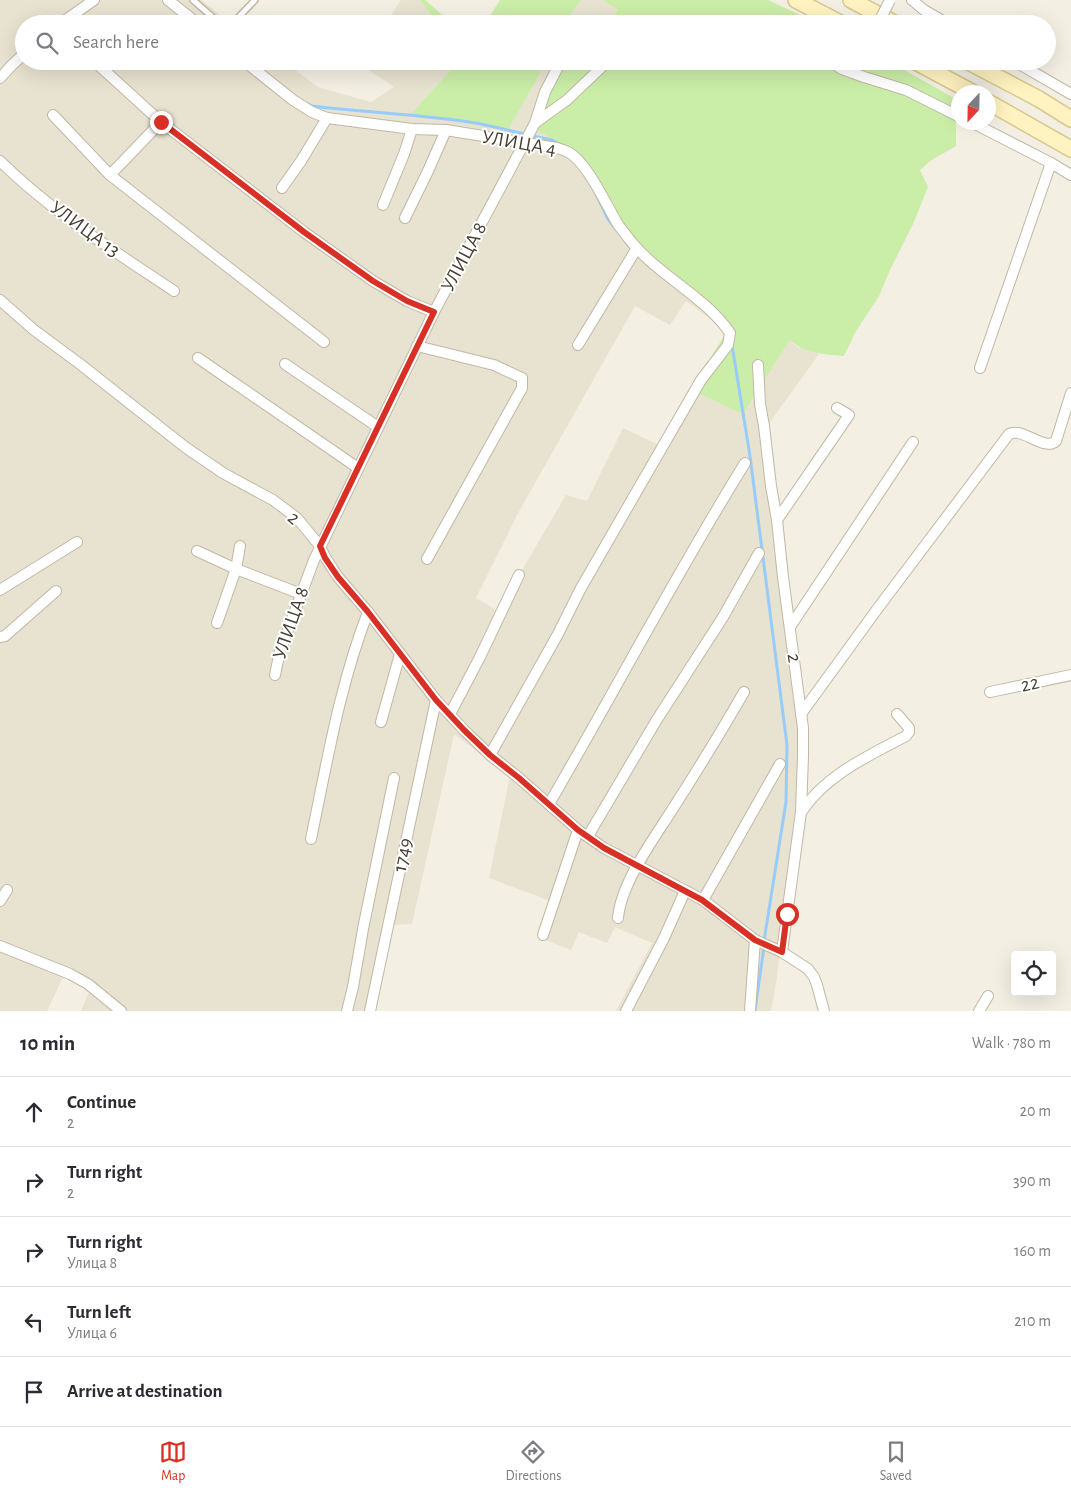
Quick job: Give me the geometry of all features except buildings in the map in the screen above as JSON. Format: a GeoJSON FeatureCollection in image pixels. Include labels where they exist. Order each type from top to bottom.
{"type":"FeatureCollection","features":[{"type":"Feature","properties":{"kind":"street"},"geometry":{"type":"LineString","coordinates":[[73,15],[94,0]]}},
{"type":"Feature","properties":{"kind":"street"},"geometry":{"type":"LineString","coordinates":[[168,0],[187,15]]}},
{"type":"Feature","properties":{"kind":"street"},"geometry":{"type":"LineString","coordinates":[[796,0],[825,15]]}},
{"type":"Feature","properties":{"kind":"street"},"geometry":{"type":"LineString","coordinates":[[851,0],[879,15]]}},
{"type":"Feature","properties":{"kind":"street"},"geometry":{"type":"LineString","coordinates":[[882,15],[890,0]]}},
{"type":"Feature","properties":{"kind":"street"},"geometry":{"type":"LineString","coordinates":[[912,0],[933,15]]}},
{"type":"Feature","properties":{"kind":"street"},"geometry":{"type":"LineString","coordinates":[[0,78],[15,62]]}},
{"type":"Feature","properties":{"kind":"street"},"geometry":{"type":"LineString","coordinates":[[104,70],[161,122],[304,232],[373,281],[407,301],[434,312]]}},
{"type":"Feature","properties":{"kind":"street","name":"УЛИЦА 4"},"geometry":{"type":"LineString","coordinates":[[255,70],[293,100],[312,112],[327,118],[412,129],[446,130],[556,148],[569,152],[580,162],[594,182],[617,223],[637,248],[657,268],[722,320],[730,333],[728,345],[701,380],[581,588],[558,634],[490,755]]}},
{"type":"Feature","properties":{"kind":"street","name":"УЛИЦА 8"},"geometry":{"type":"LineString","coordinates":[[275,675],[280,651],[300,594],[320,546],[434,312],[535,123],[545,92],[556,70]]}},
{"type":"Feature","properties":{"kind":"street"},"geometry":{"type":"LineString","coordinates":[[535,123],[567,100],[599,70]]}},
{"type":"Feature","properties":{"kind":"street"},"geometry":{"type":"LineString","coordinates":[[847,70],[906,90],[951,112]]}},
{"type":"Feature","properties":{"kind":"street"},"geometry":{"type":"LineString","coordinates":[[931,70],[959,85]]}},
{"type":"Feature","properties":{"kind":"street"},"geometry":{"type":"LineString","coordinates":[[984,70],[1039,99],[1071,119]]}},
{"type":"Feature","properties":{"kind":"street"},"geometry":{"type":"LineString","coordinates":[[1030,70],[1071,94]]}},
{"type":"Feature","properties":{"kind":"street"},"geometry":{"type":"LineString","coordinates":[[996,107],[1071,149]]}},
{"type":"Feature","properties":{"kind":"street"},"geometry":{"type":"LineString","coordinates":[[53,115],[110,175],[324,342]]}},
{"type":"Feature","properties":{"kind":"street"},"geometry":{"type":"LineString","coordinates":[[282,188],[327,118]]}},
{"type":"Feature","properties":{"kind":"street"},"geometry":{"type":"LineString","coordinates":[[110,175],[161,122]]}},
{"type":"Feature","properties":{"kind":"street"},"geometry":{"type":"LineString","coordinates":[[383,205],[412,129]]}},
{"type":"Feature","properties":{"kind":"street"},"geometry":{"type":"LineString","coordinates":[[405,218],[446,130]]}},
{"type":"Feature","properties":{"kind":"street"},"geometry":{"type":"LineString","coordinates":[[987,130],[1071,175]]}},
{"type":"Feature","properties":{"kind":"street","name":"УЛИЦА 13"},"geometry":{"type":"LineString","coordinates":[[0,161],[38,196],[174,291]]}},
{"type":"Feature","properties":{"kind":"street"},"geometry":{"type":"LineString","coordinates":[[980,368],[1051,163]]}},
{"type":"Feature","properties":{"kind":"street"},"geometry":{"type":"LineString","coordinates":[[578,345],[637,248]]}},
{"type":"Feature","properties":{"kind":"street","name":"2"},"geometry":{"type":"LineString","coordinates":[[0,300],[34,330],[185,447],[223,473],[273,500],[297,518],[320,546],[325,558],[338,577],[368,612],[436,700],[490,755],[578,830],[604,848],[702,900],[755,940],[782,952],[808,969],[814,977],[824,1011]]}},
{"type":"Feature","properties":{"kind":"street"},"geometry":{"type":"LineString","coordinates":[[417,346],[494,365],[522,378],[522,388],[427,559]]}},
{"type":"Feature","properties":{"kind":"street"},"geometry":{"type":"LineString","coordinates":[[198,358],[358,468]]}},
{"type":"Feature","properties":{"kind":"street"},"geometry":{"type":"LineString","coordinates":[[285,364],[378,427]]}},
{"type":"Feature","properties":{"kind":"street","name":"2"},"geometry":{"type":"LineString","coordinates":[[758,365],[760,404],[802,714],[804,756],[801,812],[782,952]]}},
{"type":"Feature","properties":{"kind":"street"},"geometry":{"type":"LineString","coordinates":[[802,714],[878,608],[1009,434],[1014,432],[1048,445],[1053,444],[1056,441],[1071,393]]}},
{"type":"Feature","properties":{"kind":"street"},"geometry":{"type":"LineString","coordinates":[[777,520],[849,415],[838,408]]}},
{"type":"Feature","properties":{"kind":"street"},"geometry":{"type":"LineString","coordinates":[[790,627],[913,442]]}},
{"type":"Feature","properties":{"kind":"street"},"geometry":{"type":"LineString","coordinates":[[549,804],[711,519],[746,463]]}},
{"type":"Feature","properties":{"kind":"street"},"geometry":{"type":"LineString","coordinates":[[0,590],[77,542]]}},
{"type":"Feature","properties":{"kind":"street"},"geometry":{"type":"LineString","coordinates":[[217,624],[236,569],[240,546]]}},
{"type":"Feature","properties":{"kind":"street"},"geometry":{"type":"LineString","coordinates":[[197,551],[236,569],[300,594]]}},
{"type":"Feature","properties":{"kind":"street"},"geometry":{"type":"LineString","coordinates":[[588,836],[656,721],[723,617],[759,552]]}},
{"type":"Feature","properties":{"kind":"street"},"geometry":{"type":"LineString","coordinates":[[450,714],[519,575]]}},
{"type":"Feature","properties":{"kind":"street"},"geometry":{"type":"LineString","coordinates":[[0,637],[5,636],[56,591]]}},
{"type":"Feature","properties":{"kind":"street"},"geometry":{"type":"LineString","coordinates":[[311,838],[345,683],[357,640],[368,612]]}},
{"type":"Feature","properties":{"kind":"street"},"geometry":{"type":"LineString","coordinates":[[381,722],[400,654]]}},
{"type":"Feature","properties":{"kind":"street","name":"22"},"geometry":{"type":"LineString","coordinates":[[990,692],[1071,675]]}},
{"type":"Feature","properties":{"kind":"street"},"geometry":{"type":"LineString","coordinates":[[618,918],[622,898],[638,865],[744,692]]}},
{"type":"Feature","properties":{"kind":"street","name":"1749"},"geometry":{"type":"LineString","coordinates":[[370,1011],[436,700]]}},
{"type":"Feature","properties":{"kind":"street"},"geometry":{"type":"LineString","coordinates":[[801,812],[821,787],[849,767],[906,736],[909,728],[897,714]]}},
{"type":"Feature","properties":{"kind":"street"},"geometry":{"type":"LineString","coordinates":[[702,900],[780,764]]}},
{"type":"Feature","properties":{"kind":"street"},"geometry":{"type":"LineString","coordinates":[[347,1011],[394,778]]}},
{"type":"Feature","properties":{"kind":"street"},"geometry":{"type":"LineString","coordinates":[[543,935],[578,830]]}},
{"type":"Feature","properties":{"kind":"street"},"geometry":{"type":"LineString","coordinates":[[0,901],[8,890]]}},
{"type":"Feature","properties":{"kind":"street"},"geometry":{"type":"LineString","coordinates":[[626,1011],[664,938],[685,891]]}},
{"type":"Feature","properties":{"kind":"street"},"geometry":{"type":"LineString","coordinates":[[750,1011],[755,940]]}},
{"type":"Feature","properties":{"kind":"street"},"geometry":{"type":"LineString","coordinates":[[0,946],[70,974],[88,984],[121,1011]]}},
{"type":"Feature","properties":{"kind":"street"},"geometry":{"type":"LineString","coordinates":[[979,1011],[988,996]]}},
{"type":"Feature","properties":{"kind":"lane"},"geometry":{"type":"LineString","coordinates":[[193,0],[210,15]]}},
{"type":"Feature","properties":{"kind":"lane"},"geometry":{"type":"LineString","coordinates":[[241,15],[255,0]]}},
{"type":"Feature","properties":{"kind":"shaded area"},"geometry":{"type":"Polygon","coordinates":[[[0,0],[201,0],[220,15],[15,15],[15,70],[295,70],[318,87],[371,102],[394,87],[368,70],[451,70],[410,115],[480,124],[508,130],[542,70],[562,70],[552,140],[573,152],[657,273],[709,311],[723,328],[686,301],[670,325],[635,306],[517,515],[476,598],[498,611],[566,495],[587,501],[623,428],[659,445],[691,390],[743,414],[790,340],[797,347],[819,354],[765,429],[801,756],[777,977],[771,1011],[616,1011],[652,943],[615,927],[607,943],[579,932],[571,950],[540,938],[550,901],[489,878],[510,776],[454,734],[412,924],[393,925],[366,1011],[81,1011],[90,990],[65,973],[47,1011],[0,1011],[0,0]]]}},
{"type":"Feature","properties":{"kind":"shaded area"},"geometry":{"type":"Polygon","coordinates":[[[401,0],[420,0],[431,15],[391,15],[401,0]]]}},
{"type":"Feature","properties":{"kind":"shaded area"},"geometry":{"type":"Polygon","coordinates":[[[581,0],[603,0],[618,10],[615,15],[570,15],[581,0]]]}},
{"type":"Feature","properties":{"kind":"green space"},"geometry":{"type":"Polygon","coordinates":[[[420,0],[425,0],[442,15],[431,15],[420,0]]]}},
{"type":"Feature","properties":{"kind":"green space"},"geometry":{"type":"Polygon","coordinates":[[[500,0],[581,0],[570,15],[491,15],[500,0]]]}},
{"type":"Feature","properties":{"kind":"green space"},"geometry":{"type":"Polygon","coordinates":[[[603,0],[768,0],[800,15],[615,15],[618,10],[603,0]]]}},
{"type":"Feature","properties":{"kind":"green space"},"geometry":{"type":"Polygon","coordinates":[[[451,70],[542,70],[508,130],[480,124],[410,115],[451,70]]]}},
{"type":"Feature","properties":{"kind":"green space"},"geometry":{"type":"Polygon","coordinates":[[[559,70],[904,70],[951,96],[951,130],[956,130],[956,146],[930,161],[920,170],[928,187],[913,224],[879,296],[856,331],[844,356],[808,351],[790,340],[743,414],[691,390],[727,331],[709,311],[657,273],[634,253],[608,219],[573,153],[536,129],[559,70]]]}},
{"type":"Feature","properties":{"kind":"waterway"},"geometry":{"type":"LineString","coordinates":[[307,104],[481,124],[552,140],[559,144]]}},
{"type":"Feature","properties":{"kind":"waterway"},"geometry":{"type":"LineString","coordinates":[[596,194],[608,219],[615,228]]}},
{"type":"Feature","properties":{"kind":"waterway"},"geometry":{"type":"LineString","coordinates":[[732,345],[750,456],[787,745],[786,802],[764,941]]}},
{"type":"Feature","properties":{"kind":"waterway"},"geometry":{"type":"LineString","coordinates":[[755,1010],[764,947]]}},
{"type":"Feature","properties":{"kind":"route"},"geometry":{"type":"LineString","coordinates":[[161,122],[304,232],[373,281],[407,301],[434,312],[320,546],[325,558],[338,577],[368,612],[436,700],[464,730],[490,755],[578,830],[604,848],[702,900],[755,940],[782,952],[787,914]]}}]}
